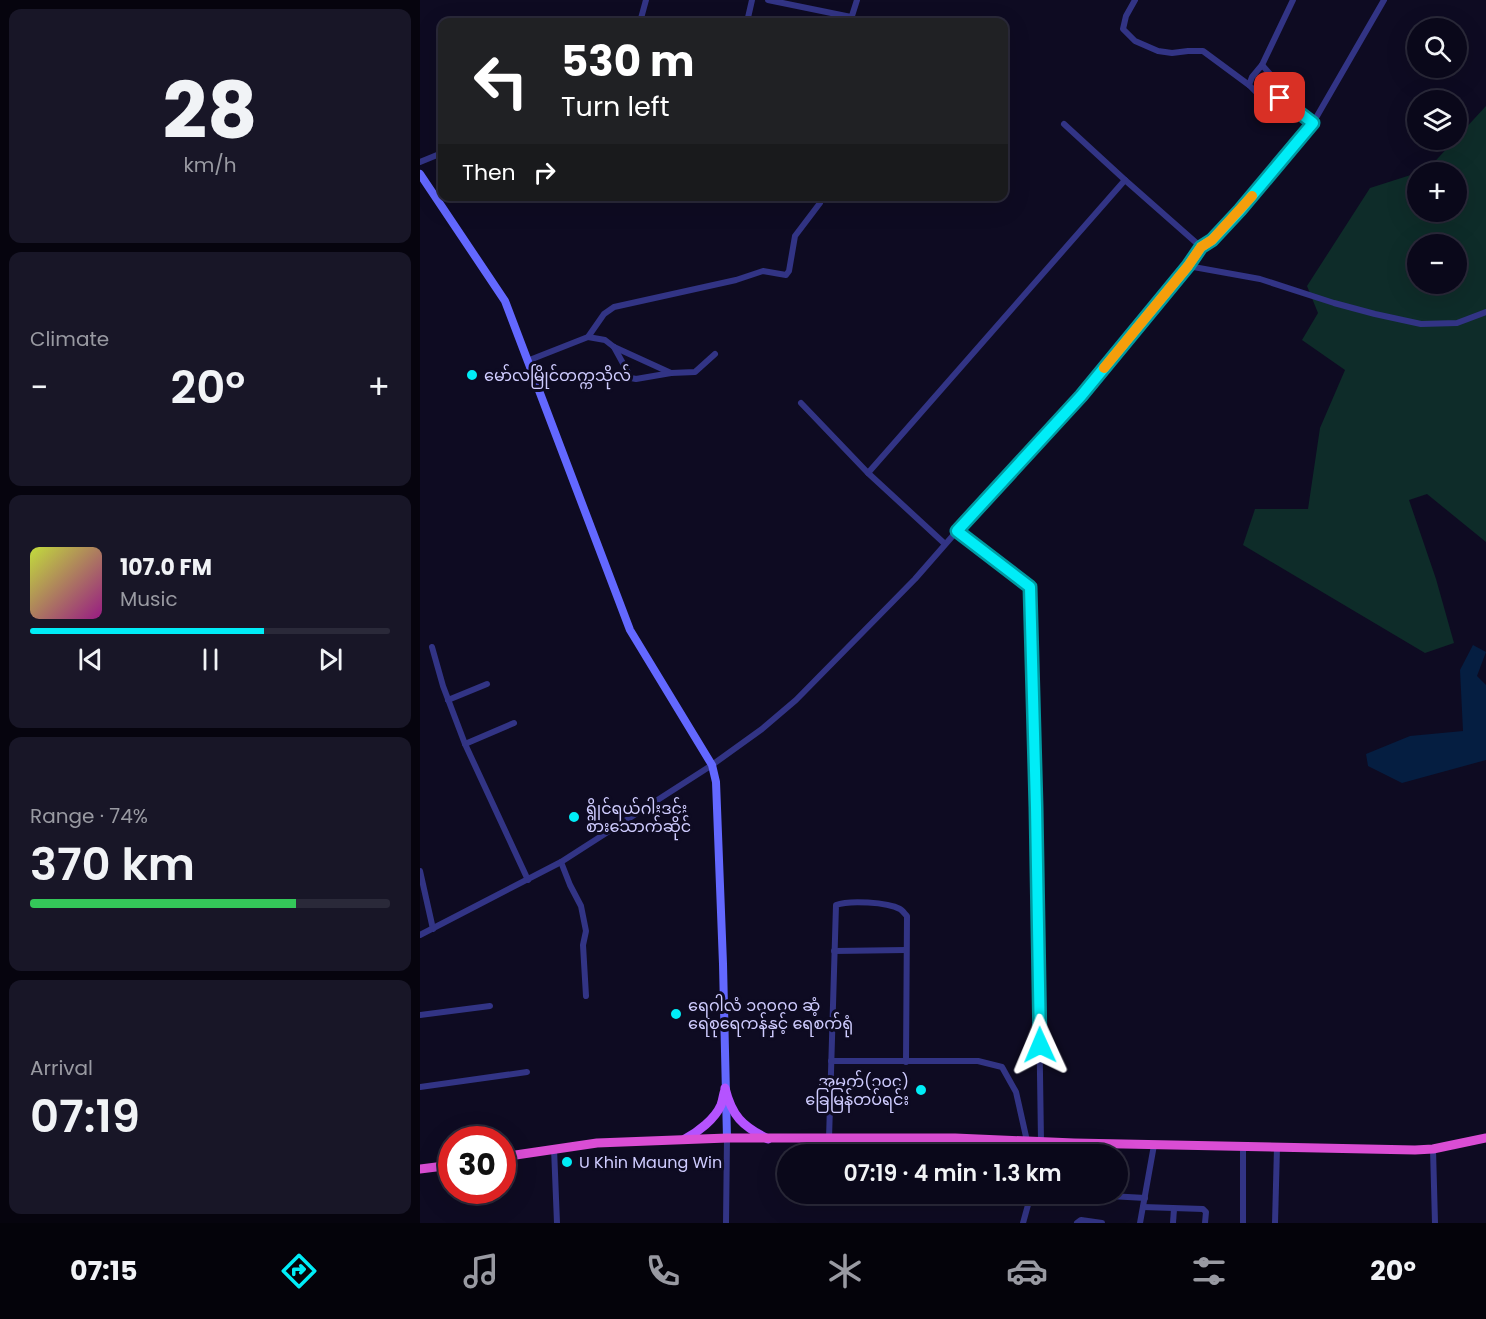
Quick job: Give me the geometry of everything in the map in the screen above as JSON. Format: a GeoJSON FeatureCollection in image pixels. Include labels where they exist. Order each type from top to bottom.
{"type":"FeatureCollection","features":[{"type":"Feature","properties":{"kind":"highway"},"geometry":{"type":"LineString","coordinates":[[516,1155],[597,1143],[727,1138],[955,1138],[1154,1145],[1432,1149],[1486,1138]]}},
{"type":"Feature","properties":{"kind":"highway"},"geometry":{"type":"LineString","coordinates":[[420,1169],[438,1167]]}},
{"type":"Feature","properties":{"kind":"main road"},"geometry":{"type":"LineString","coordinates":[[420,174],[438,201]]}},
{"type":"Feature","properties":{"kind":"main road"},"geometry":{"type":"LineString","coordinates":[[438,201],[505,301],[630,630],[712,765],[716,782],[727,1138]]}},
{"type":"Feature","properties":{"kind":"main road"},"geometry":{"type":"LineString","coordinates":[[725,1088],[732,1110],[751,1130],[768,1139]]}},
{"type":"Feature","properties":{"kind":"main road"},"geometry":{"type":"LineString","coordinates":[[686,1139],[704,1127],[718,1110],[725,1088]]}},
{"type":"Feature","properties":{"kind":"street"},"geometry":{"type":"LineString","coordinates":[[641,18],[646,0]]}},
{"type":"Feature","properties":{"kind":"street"},"geometry":{"type":"LineString","coordinates":[[748,18],[752,0]]}},
{"type":"Feature","properties":{"kind":"street"},"geometry":{"type":"LineString","coordinates":[[768,0],[842,18]]}},
{"type":"Feature","properties":{"kind":"street"},"geometry":{"type":"LineString","coordinates":[[851,18],[857,0]]}},
{"type":"Feature","properties":{"kind":"street"},"geometry":{"type":"LineString","coordinates":[[1135,0],[1126,16],[1123,29],[1135,41],[1158,51],[1172,53],[1203,51],[1271,102],[1280,98]]}},
{"type":"Feature","properties":{"kind":"street"},"geometry":{"type":"LineString","coordinates":[[1249,85],[1252,77],[1262,65],[1293,0]]}},
{"type":"Feature","properties":{"kind":"street"},"geometry":{"type":"LineString","coordinates":[[420,935],[561,862],[712,765],[762,729],[796,699],[915,579],[1081,396],[1201,247],[1212,240],[1240,210],[1313,123],[1384,0]]}},
{"type":"Feature","properties":{"kind":"street"},"geometry":{"type":"LineString","coordinates":[[1262,65],[1270,74],[1280,98],[1313,123]]}},
{"type":"Feature","properties":{"kind":"street"},"geometry":{"type":"LineString","coordinates":[[1064,124],[1201,247]]}},
{"type":"Feature","properties":{"kind":"street"},"geometry":{"type":"LineString","coordinates":[[420,162],[438,155]]}},
{"type":"Feature","properties":{"kind":"street"},"geometry":{"type":"LineString","coordinates":[[868,473],[1125,180]]}},
{"type":"Feature","properties":{"kind":"street"},"geometry":{"type":"LineString","coordinates":[[588,337],[604,314],[614,307],[736,280],[763,271],[786,275],[789,271],[795,236],[820,203]]}},
{"type":"Feature","properties":{"kind":"street"},"geometry":{"type":"LineString","coordinates":[[1188,266],[1260,279],[1375,315],[1422,324],[1456,324],[1486,312]]}},
{"type":"Feature","properties":{"kind":"street"},"geometry":{"type":"LineString","coordinates":[[527,361],[588,337],[604,340],[614,347],[671,373]]}},
{"type":"Feature","properties":{"kind":"street"},"geometry":{"type":"LineString","coordinates":[[614,347],[633,379],[695,372],[715,354]]}},
{"type":"Feature","properties":{"kind":"street"},"geometry":{"type":"LineString","coordinates":[[801,403],[868,473],[945,544]]}},
{"type":"Feature","properties":{"kind":"street"},"geometry":{"type":"LineString","coordinates":[[957,531],[1030,587],[1037,819],[1041,1144]]}},
{"type":"Feature","properties":{"kind":"street"},"geometry":{"type":"LineString","coordinates":[[432,647],[448,700],[465,744],[528,880]]}},
{"type":"Feature","properties":{"kind":"street"},"geometry":{"type":"LineString","coordinates":[[448,700],[487,684]]}},
{"type":"Feature","properties":{"kind":"street"},"geometry":{"type":"LineString","coordinates":[[465,744],[514,723]]}},
{"type":"Feature","properties":{"kind":"street"},"geometry":{"type":"LineString","coordinates":[[561,862],[580,906],[586,931],[583,945],[586,996]]}},
{"type":"Feature","properties":{"kind":"street"},"geometry":{"type":"LineString","coordinates":[[420,871],[433,928]]}},
{"type":"Feature","properties":{"kind":"street"},"geometry":{"type":"LineString","coordinates":[[829,1138],[836,905],[843,902],[875,903],[901,909],[907,916],[906,1062]]}},
{"type":"Feature","properties":{"kind":"street"},"geometry":{"type":"LineString","coordinates":[[834,951],[906,950]]}},
{"type":"Feature","properties":{"kind":"street"},"geometry":{"type":"LineString","coordinates":[[420,1015],[490,1006]]}},
{"type":"Feature","properties":{"kind":"street"},"geometry":{"type":"LineString","coordinates":[[831,1061],[978,1061],[1002,1067],[1016,1092],[1027,1141]]}},
{"type":"Feature","properties":{"kind":"street"},"geometry":{"type":"LineString","coordinates":[[420,1087],[527,1072]]}},
{"type":"Feature","properties":{"kind":"street"},"geometry":{"type":"LineString","coordinates":[[726,1223],[727,1138]]}},
{"type":"Feature","properties":{"kind":"street"},"geometry":{"type":"LineString","coordinates":[[1140,1223],[1154,1145]]}},
{"type":"Feature","properties":{"kind":"street"},"geometry":{"type":"LineString","coordinates":[[1243,1146],[1243,1223]]}},
{"type":"Feature","properties":{"kind":"street"},"geometry":{"type":"LineString","coordinates":[[1275,1223],[1277,1147]]}},
{"type":"Feature","properties":{"kind":"street"},"geometry":{"type":"LineString","coordinates":[[554,1148],[557,1223]]}},
{"type":"Feature","properties":{"kind":"street"},"geometry":{"type":"LineString","coordinates":[[1432,1149],[1435,1223]]}},
{"type":"Feature","properties":{"kind":"street"},"geometry":{"type":"LineString","coordinates":[[1128,1197],[1145,1198]]}},
{"type":"Feature","properties":{"kind":"street"},"geometry":{"type":"LineString","coordinates":[[1023,1223],[1028,1204]]}},
{"type":"Feature","properties":{"kind":"street"},"geometry":{"type":"LineString","coordinates":[[1143,1207],[1203,1209],[1206,1212],[1205,1223]]}},
{"type":"Feature","properties":{"kind":"street"},"geometry":{"type":"LineString","coordinates":[[1173,1223],[1174,1209]]}},
{"type":"Feature","properties":{"kind":"street"},"geometry":{"type":"LineString","coordinates":[[1077,1223],[1081,1220],[1102,1223]]}},
{"type":"Feature","properties":{"kind":"green space"},"geometry":{"type":"Polygon","coordinates":[[[1486,106],[1486,542],[1427,494],[1409,500],[1436,579],[1454,643],[1425,653],[1243,545],[1255,509],[1308,509],[1320,428],[1345,370],[1302,340],[1318,313],[1307,286],[1370,188],[1407,176],[1407,222],[1467,222],[1467,162],[1434,162],[1445,150],[1467,150],[1467,127],[1486,106]]]}},
{"type":"Feature","properties":{"kind":"water"},"geometry":{"type":"Polygon","coordinates":[[[1473,645],[1486,652],[1477,676],[1486,685],[1486,760],[1402,783],[1368,766],[1366,754],[1410,736],[1463,731],[1460,670],[1473,645]]]}},
{"type":"Feature","properties":{"kind":"slow traffic"},"geometry":{"type":"LineString","coordinates":[[1104,368],[1201,247],[1212,240],[1252,196]]}},
{"type":"Feature","properties":{"kind":"place","name":"မော်လမြိုင်တက္ကသိုလ်"},"geometry":{"type":"Point","coordinates":[472,375]}},
{"type":"Feature","properties":{"kind":"place","name":"ရွိုင်ရယ်ဂါးဒင်း စားသောက်ဆိုင်"},"geometry":{"type":"Point","coordinates":[574,817]}},
{"type":"Feature","properties":{"kind":"place","name":"ရေဂါလံ ၁၀၀၀၀ ဆံ့ ရေစုရေကန်နှင့် ရေစက်ရုံ"},"geometry":{"type":"Point","coordinates":[676,1014]}},
{"type":"Feature","properties":{"kind":"place","name":"အမှတ်(၁၀၄) ခြေမြန်တပ်ရင်း"},"geometry":{"type":"Point","coordinates":[921,1090]}},
{"type":"Feature","properties":{"kind":"place","name":"U Khin Maung Win"},"geometry":{"type":"Point","coordinates":[567,1162]}},
{"type":"Feature","properties":{"kind":"route"},"geometry":{"type":"LineString","coordinates":[[1040,1045],[1030,587],[957,531],[1081,396],[1201,247],[1212,240],[1240,210],[1313,123],[1280,98]]}}]}
